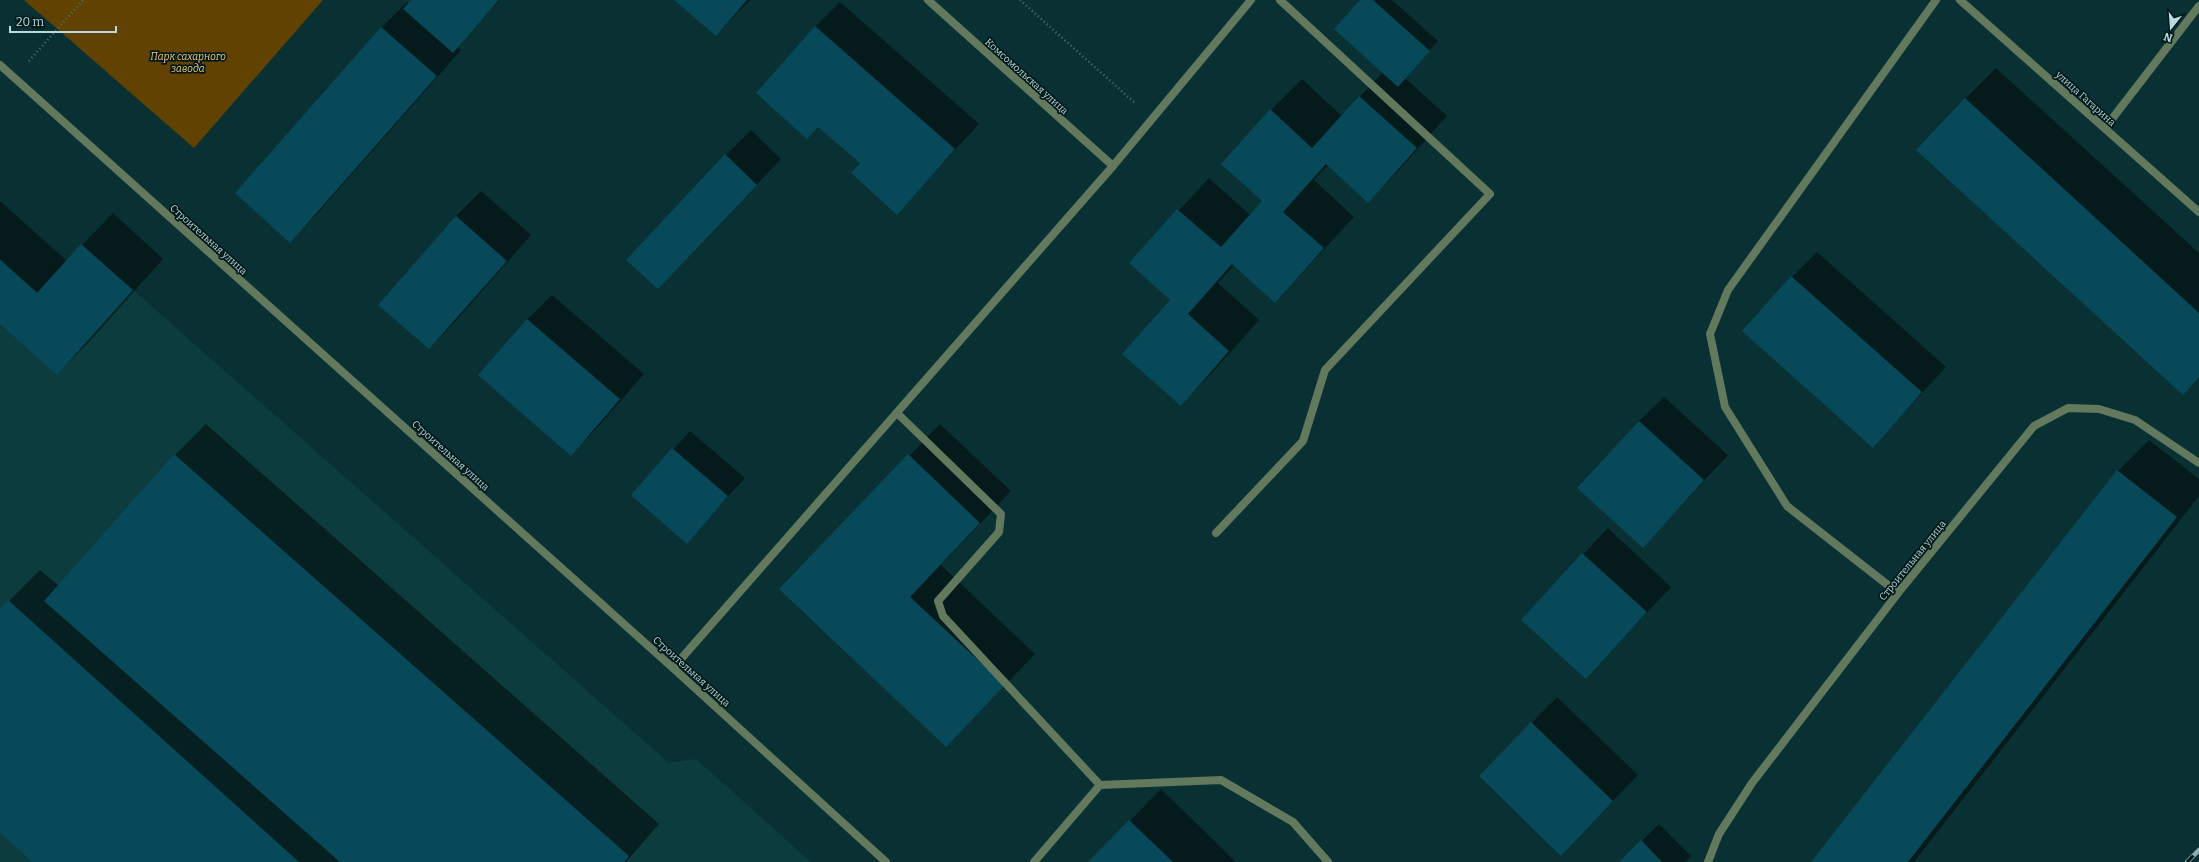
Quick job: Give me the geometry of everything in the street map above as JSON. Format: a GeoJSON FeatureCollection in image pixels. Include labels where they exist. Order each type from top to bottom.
{"type":"FeatureCollection","features":[{"type":"Feature","properties":{"kind":"street","name":"Комсомольская улица"},"geometry":{"type":"LineString","coordinates":[[928,0],[1113,166]]}},
{"type":"Feature","properties":{"kind":"street"},"geometry":{"type":"LineString","coordinates":[[674,668],[1113,166],[1251,0]]}},
{"type":"Feature","properties":{"kind":"street"},"geometry":{"type":"LineString","coordinates":[[1216,533],[1303,441],[1325,370],[1490,194],[1280,0]]}},
{"type":"Feature","properties":{"kind":"street"},"geometry":{"type":"LineString","coordinates":[[1898,593],[1787,506],[1725,407],[1710,334],[1728,290],[1936,0]]}},
{"type":"Feature","properties":{"kind":"street","name":"улица Гагарина"},"geometry":{"type":"LineString","coordinates":[[1960,0],[2199,212]]}},
{"type":"Feature","properties":{"kind":"street"},"geometry":{"type":"LineString","coordinates":[[2105,128],[2199,6]]}},
{"type":"Feature","properties":{"kind":"street","name":"Строительная улица"},"geometry":{"type":"LineString","coordinates":[[0,66],[674,668],[886,862]]}},
{"type":"Feature","properties":{"kind":"street","name":"Строительная улица"},"geometry":{"type":"LineString","coordinates":[[1708,862],[1719,834],[1752,783],[1898,593],[2034,426],[2068,408],[2099,409],[2135,420],[2199,463]]}},
{"type":"Feature","properties":{"kind":"street"},"geometry":{"type":"LineString","coordinates":[[897,412],[1000,514],[999,532],[938,601],[942,616],[1100,785]]}},
{"type":"Feature","properties":{"kind":"street"},"geometry":{"type":"LineString","coordinates":[[1034,862],[1100,785],[1221,780],[1293,822],[1328,862]]}},
{"type":"Feature","properties":{"kind":"path"},"geometry":{"type":"LineString","coordinates":[[14,78],[83,0]]}},
{"type":"Feature","properties":{"kind":"path"},"geometry":{"type":"LineString","coordinates":[[1020,0],[1152,119]]}},
{"type":"Feature","properties":{"kind":"shaded area"},"geometry":{"type":"Polygon","coordinates":[[[81,244],[669,763],[696,759],[811,862],[0,862],[0,260],[37,293],[81,244]]]}},
{"type":"Feature","properties":{"kind":"green space","name":"Парк сахарного завода"},"geometry":{"type":"Polygon","coordinates":[[[24,0],[323,0],[194,148],[24,0]]]}},
{"type":"Feature","properties":{"kind":"building"},"geometry":{"type":"Polygon","coordinates":[[[411,0],[499,0],[453,53],[403,9],[411,0]]]}},
{"type":"Feature","properties":{"kind":"building"},"geometry":{"type":"Polygon","coordinates":[[[674,0],[747,0],[716,36],[674,0]]]}},
{"type":"Feature","properties":{"kind":"building"},"geometry":{"type":"Polygon","coordinates":[[[1360,0],[1373,0],[1430,51],[1398,87],[1334,29],[1360,0]]]}},
{"type":"Feature","properties":{"kind":"building"},"geometry":{"type":"Polygon","coordinates":[[[815,26],[955,149],[897,215],[851,173],[860,163],[818,127],[807,139],[756,93],[815,26]]]}},
{"type":"Feature","properties":{"kind":"building"},"geometry":{"type":"Polygon","coordinates":[[[381,27],[437,76],[290,243],[235,193],[381,27]]]}},
{"type":"Feature","properties":{"kind":"building"},"geometry":{"type":"Polygon","coordinates":[[[1359,96],[1417,148],[1368,203],[1326,164],[1283,212],[1324,248],[1275,303],[1232,264],[1188,314],[1229,351],[1181,406],[1122,354],[1170,300],[1129,263],[1177,209],[1221,247],[1262,201],[1221,164],[1270,109],[1312,148],[1359,96]]]}},
{"type":"Feature","properties":{"kind":"building"},"geometry":{"type":"Polygon","coordinates":[[[1965,98],[2199,313],[2199,377],[2183,395],[1916,150],[1965,98]]]}},
{"type":"Feature","properties":{"kind":"building"},"geometry":{"type":"Polygon","coordinates":[[[725,154],[757,185],[658,289],[626,260],[725,154]]]}},
{"type":"Feature","properties":{"kind":"building"},"geometry":{"type":"Polygon","coordinates":[[[456,216],[507,261],[429,349],[378,305],[456,216]]]}},
{"type":"Feature","properties":{"kind":"building"},"geometry":{"type":"Polygon","coordinates":[[[81,244],[133,290],[57,375],[0,324],[0,260],[37,293],[81,244]]]}},
{"type":"Feature","properties":{"kind":"building"},"geometry":{"type":"Polygon","coordinates":[[[1791,276],[1922,392],[1873,448],[1742,331],[1791,276]]]}},
{"type":"Feature","properties":{"kind":"building"},"geometry":{"type":"Polygon","coordinates":[[[527,319],[620,399],[571,456],[478,375],[527,319]]]}},
{"type":"Feature","properties":{"kind":"building"},"geometry":{"type":"Polygon","coordinates":[[[1639,421],[1704,480],[1643,548],[1577,488],[1639,421]]]}},
{"type":"Feature","properties":{"kind":"building"},"geometry":{"type":"Polygon","coordinates":[[[672,448],[728,496],[687,544],[631,495],[672,448]]]}},
{"type":"Feature","properties":{"kind":"building"},"geometry":{"type":"Polygon","coordinates":[[[174,454],[629,856],[624,862],[340,862],[44,601],[174,454]]]}},
{"type":"Feature","properties":{"kind":"building"},"geometry":{"type":"Polygon","coordinates":[[[908,454],[980,523],[910,597],[1005,685],[946,747],[779,589],[908,454]]]}},
{"type":"Feature","properties":{"kind":"building"},"geometry":{"type":"Polygon","coordinates":[[[2117,470],[2177,517],[1908,862],[1811,862],[2117,470]]]}},
{"type":"Feature","properties":{"kind":"building"},"geometry":{"type":"Polygon","coordinates":[[[1582,553],[1647,612],[1586,679],[1521,620],[1582,553]]]}},
{"type":"Feature","properties":{"kind":"building"},"geometry":{"type":"Polygon","coordinates":[[[8,600],[299,862],[33,862],[0,833],[0,609],[8,600]]]}},
{"type":"Feature","properties":{"kind":"building"},"geometry":{"type":"Polygon","coordinates":[[[1531,722],[1613,801],[1561,856],[1479,776],[1531,722]]]}},
{"type":"Feature","properties":{"kind":"building"},"geometry":{"type":"Polygon","coordinates":[[[1129,820],[1173,862],[1088,862],[1129,820]]]}},
{"type":"Feature","properties":{"kind":"building"},"geometry":{"type":"Polygon","coordinates":[[[1641,840],[1662,862],[1619,862],[1641,840]]]}},
{"type":"Feature","properties":{"kind":"railway"},"geometry":{"type":"LineString","coordinates":[[2187,862],[2199,850]]}}]}
